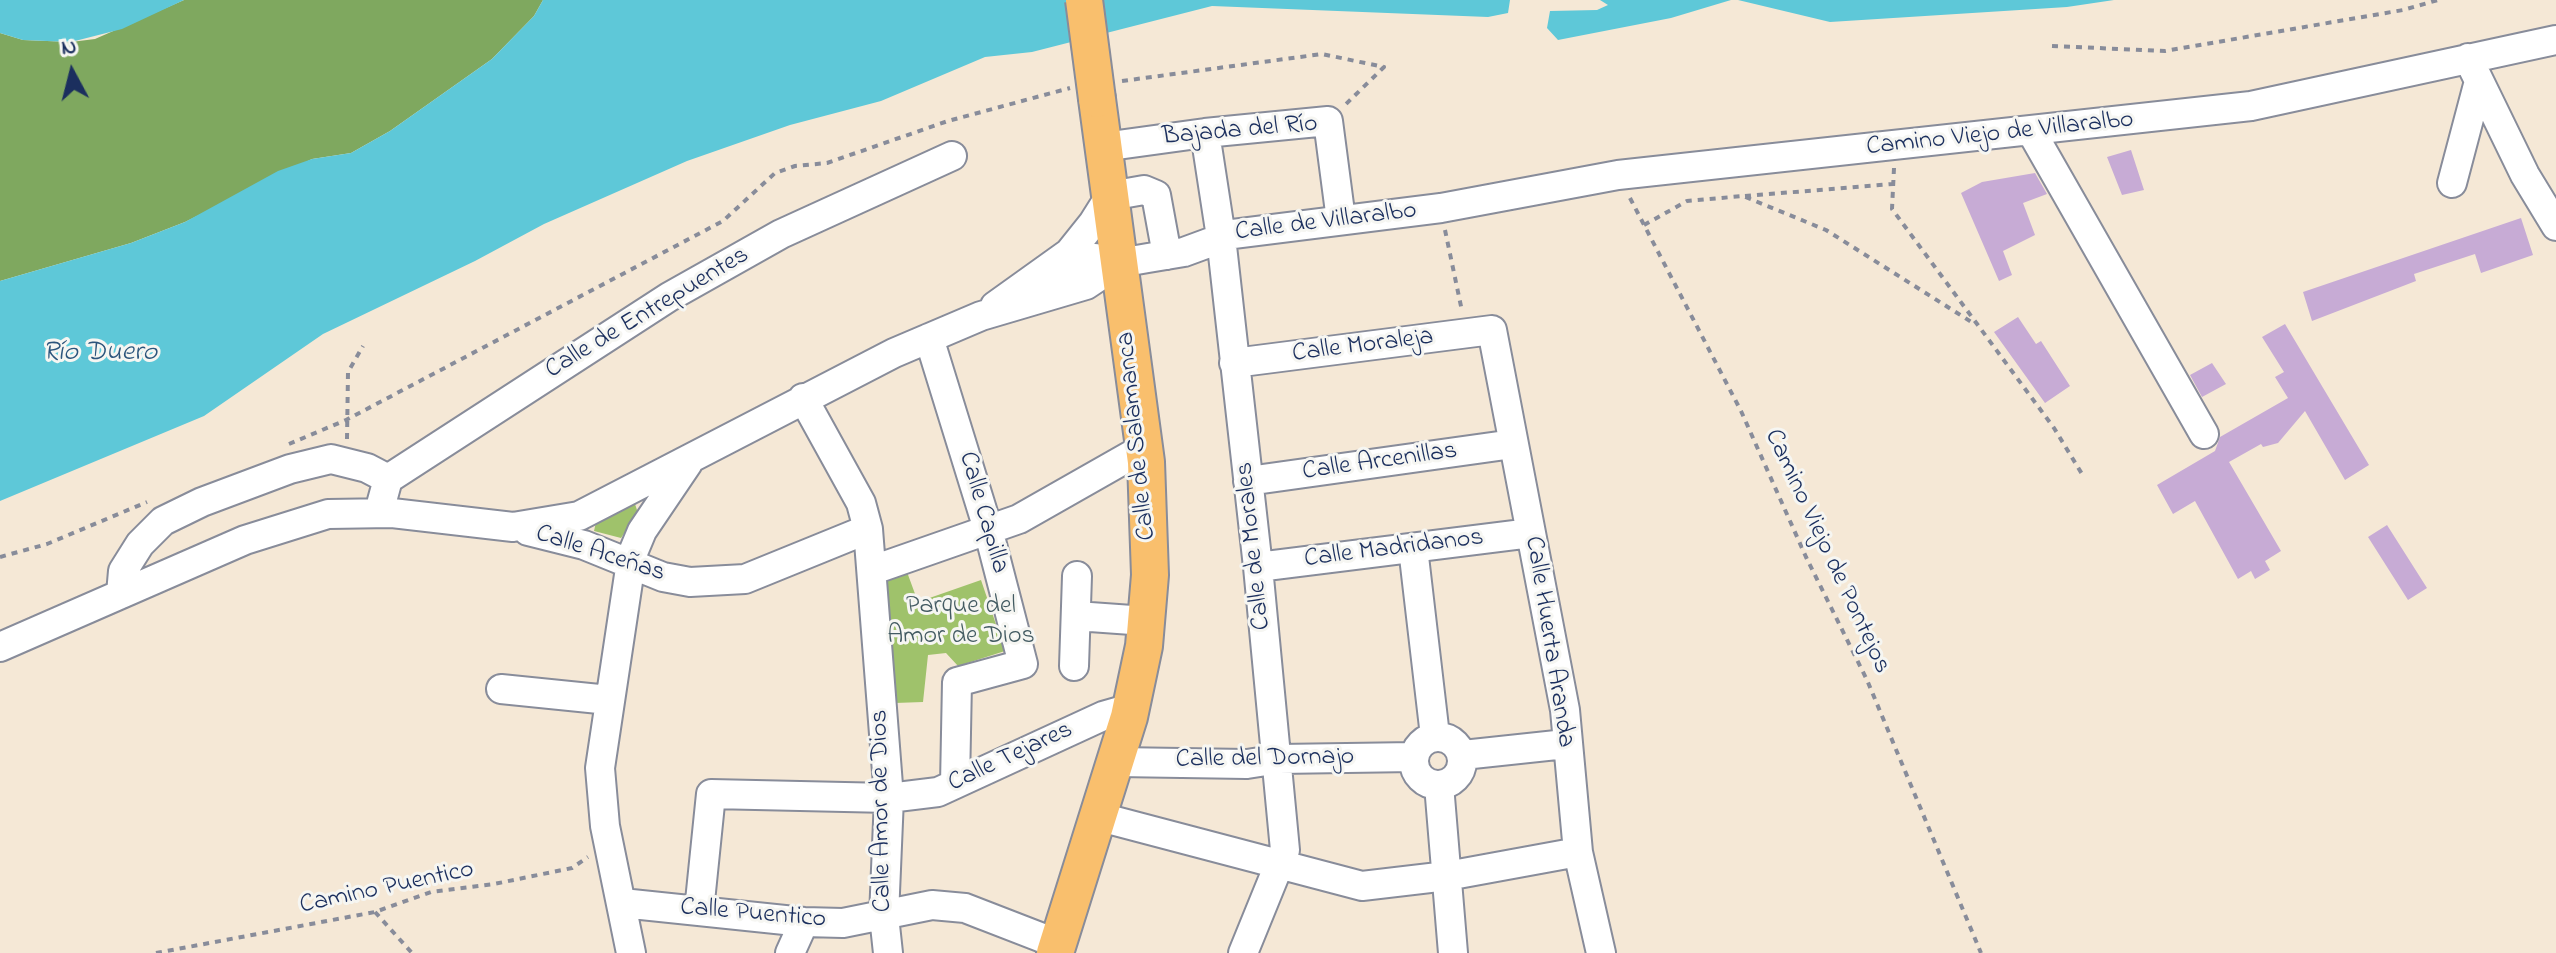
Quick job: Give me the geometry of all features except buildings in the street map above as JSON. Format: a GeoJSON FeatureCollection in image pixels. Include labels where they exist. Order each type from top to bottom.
{"type":"FeatureCollection","features":[{"type":"Feature","properties":{"kind":"main road","name":"Calle de Salamanca"},"geometry":{"type":"LineString","coordinates":[[1056,948],[1100,817],[1131,708],[1146,621],[1151,526],[1144,448],[1084,0]]}},
{"type":"Feature","properties":{"kind":"street","name":"Camino Viejo de Villaralbo"},"geometry":{"type":"LineString","coordinates":[[1441,208],[1618,175],[2251,106],[2473,70],[2556,40]]}},
{"type":"Feature","properties":{"kind":"street"},"geometry":{"type":"LineString","coordinates":[[2452,183],[2473,70]]}},
{"type":"Feature","properties":{"kind":"street"},"geometry":{"type":"LineString","coordinates":[[2473,70],[2525,175],[2556,226]]}},
{"type":"Feature","properties":{"kind":"street","name":"Bajada del Río"},"geometry":{"type":"LineString","coordinates":[[1103,147],[1328,121],[1341,220]]}},
{"type":"Feature","properties":{"kind":"street"},"geometry":{"type":"LineString","coordinates":[[2031,131],[2204,434]]}},
{"type":"Feature","properties":{"kind":"street","name":"Calle de Morales"},"geometry":{"type":"LineString","coordinates":[[1205,133],[1221,237],[1258,567],[1279,759],[1285,850],[1243,953]]}},
{"type":"Feature","properties":{"kind":"street","name":"Calle de Entrepuentes"},"geometry":{"type":"LineString","coordinates":[[388,479],[669,297],[781,234],[952,156]]}},
{"type":"Feature","properties":{"kind":"street"},"geometry":{"type":"LineString","coordinates":[[981,316],[1047,271],[1087,232],[1110,196],[1144,190],[1156,195],[1167,255]]}},
{"type":"Feature","properties":{"kind":"street","name":"Calle de Villaralbo"},"geometry":{"type":"LineString","coordinates":[[1119,263],[1167,255],[1221,237],[1441,208]]}},
{"type":"Feature","properties":{"kind":"street"},"geometry":{"type":"LineString","coordinates":[[1047,271],[1079,259],[1119,263]]}},
{"type":"Feature","properties":{"kind":"street"},"geometry":{"type":"LineString","coordinates":[[0,647],[297,521],[328,514],[379,512],[513,527],[579,516],[690,461],[803,398],[929,338],[981,316],[1086,285],[1119,263]]}},
{"type":"Feature","properties":{"kind":"street","name":"Calle Moraleja"},"geometry":{"type":"LineString","coordinates":[[1234,363],[1479,332]]}},
{"type":"Feature","properties":{"kind":"street","name":"Calle Huerta Aranda"},"geometry":{"type":"LineString","coordinates":[[1479,332],[1513,444],[1531,533],[1565,710],[1578,852],[1601,953]]}},
{"type":"Feature","properties":{"kind":"street","name":"Calle Capilla"},"geometry":{"type":"LineString","coordinates":[[929,338],[988,529],[1023,664],[957,682],[955,784]]}},
{"type":"Feature","properties":{"kind":"street","name":"Calle Amor de Dios"},"geometry":{"type":"LineString","coordinates":[[803,398],[861,503],[868,529],[889,798],[884,916],[888,953]]}},
{"type":"Feature","properties":{"kind":"street","name":"Calle Arcenillas"},"geometry":{"type":"LineString","coordinates":[[1248,481],[1513,444]]}},
{"type":"Feature","properties":{"kind":"street"},"geometry":{"type":"LineString","coordinates":[[873,570],[1019,519],[1144,448]]}},
{"type":"Feature","properties":{"kind":"street"},"geometry":{"type":"LineString","coordinates":[[121,594],[123,571],[140,544],[163,521],[202,502],[290,469],[331,459],[367,468],[388,479],[379,512]]}},
{"type":"Feature","properties":{"kind":"street"},"geometry":{"type":"LineString","coordinates":[[631,953],[605,826],[600,768],[629,564],[642,531],[690,461]]}},
{"type":"Feature","properties":{"kind":"street","name":"Calle Aceñas"},"geometry":{"type":"LineString","coordinates":[[513,527],[584,545],[663,577],[690,582],[745,579],[868,529]]}},
{"type":"Feature","properties":{"kind":"street","name":"Calle Madridanos"},"geometry":{"type":"LineString","coordinates":[[1258,567],[1531,533]]}},
{"type":"Feature","properties":{"kind":"street"},"geometry":{"type":"LineString","coordinates":[[1413,548],[1435,736]]}},
{"type":"Feature","properties":{"kind":"street"},"geometry":{"type":"LineString","coordinates":[[1074,666],[1077,576]]}},
{"type":"Feature","properties":{"kind":"street"},"geometry":{"type":"LineString","coordinates":[[1076,616],[1146,621]]}},
{"type":"Feature","properties":{"kind":"street"},"geometry":{"type":"LineString","coordinates":[[501,689],[609,700]]}},
{"type":"Feature","properties":{"kind":"street","name":"Calle Tejares"},"geometry":{"type":"LineString","coordinates":[[699,911],[711,794],[889,798],[938,792],[1103,716],[1131,708]]}},
{"type":"Feature","properties":{"kind":"street"},"geometry":{"type":"LineString","coordinates":[[1435,736],[1452,740],[1463,755],[1458,776],[1439,785],[1426,782],[1416,771],[1414,757],[1421,743],[1435,736]]}},
{"type":"Feature","properties":{"kind":"street"},"geometry":{"type":"LineString","coordinates":[[1463,755],[1566,744]]}},
{"type":"Feature","properties":{"kind":"street","name":"Calle del Dornajo"},"geometry":{"type":"LineString","coordinates":[[1117,762],[1247,764],[1279,759],[1414,757]]}},
{"type":"Feature","properties":{"kind":"street"},"geometry":{"type":"LineString","coordinates":[[1439,785],[1453,953]]}},
{"type":"Feature","properties":{"kind":"street"},"geometry":{"type":"LineString","coordinates":[[1100,817],[1362,886],[1447,876],[1578,852]]}},
{"type":"Feature","properties":{"kind":"street","name":"Calle Puentico"},"geometry":{"type":"LineString","coordinates":[[622,903],[804,922],[843,923],[932,905],[965,908],[1056,948]]}},
{"type":"Feature","properties":{"kind":"street"},"geometry":{"type":"LineString","coordinates":[[790,953],[804,922]]}},
{"type":"Feature","properties":{"kind":"path"},"geometry":{"type":"LineString","coordinates":[[2052,46],[2165,51],[2403,10],[2438,0]]}},
{"type":"Feature","properties":{"kind":"path"},"geometry":{"type":"LineString","coordinates":[[1155,76],[1322,54],[1384,67],[1328,121]]}},
{"type":"Feature","properties":{"kind":"path"},"geometry":{"type":"LineString","coordinates":[[363,346],[348,372],[346,420],[723,221],[775,173],[795,166],[827,163],[1049,91]]}},
{"type":"Feature","properties":{"kind":"path"},"geometry":{"type":"LineString","coordinates":[[1893,146],[1892,209],[2054,428],[2082,474]]}},
{"type":"Feature","properties":{"kind":"path","name":"Camino Viejo de Pontejos"},"geometry":{"type":"LineString","coordinates":[[1618,175],[1741,411],[1806,557],[1867,680],[1981,953]]}},
{"type":"Feature","properties":{"kind":"path"},"geometry":{"type":"LineString","coordinates":[[1644,225],[1687,201],[1893,184]]}},
{"type":"Feature","properties":{"kind":"path"},"geometry":{"type":"LineString","coordinates":[[1743,196],[1826,230],[1975,325]]}},
{"type":"Feature","properties":{"kind":"path"},"geometry":{"type":"LineString","coordinates":[[1441,208],[1479,332]]}},
{"type":"Feature","properties":{"kind":"path"},"geometry":{"type":"LineString","coordinates":[[0,557],[47,544]]}},
{"type":"Feature","properties":{"kind":"path","name":"Camino Puentico"},"geometry":{"type":"LineString","coordinates":[[156,953],[375,912],[431,892],[494,884],[572,868],[593,853],[605,826]]}},
{"type":"Feature","properties":{"kind":"path"},"geometry":{"type":"LineString","coordinates":[[375,912],[412,953]]}},
{"type":"Feature","properties":{"kind":"green space"},"geometry":{"type":"Polygon","coordinates":[[[184,0],[543,0],[534,16],[492,59],[390,131],[351,153],[312,159],[185,222],[131,243],[0,281],[0,33],[23,40],[71,42],[95,39],[184,0]]]}},
{"type":"Feature","properties":{"kind":"green space"},"geometry":{"type":"Polygon","coordinates":[[[635,504],[638,513],[621,538],[594,531],[596,522],[635,504]]]}},
{"type":"Feature","properties":{"kind":"green space","name":"Parque del Amor de Dios"},"geometry":{"type":"Polygon","coordinates":[[[907,572],[918,602],[981,580],[1005,651],[958,666],[946,653],[928,655],[923,702],[895,703],[885,581],[907,572]]]}},
{"type":"Feature","properties":{"kind":"water"},"geometry":{"type":"Polygon","coordinates":[[[0,0],[184,0],[122,29],[71,42],[23,40],[0,33],[0,0]]]}},
{"type":"Feature","properties":{"kind":"water","name":"Río Duero"},"geometry":{"type":"Polygon","coordinates":[[[543,0],[1510,0],[1508,13],[1488,17],[1212,6],[1032,52],[985,57],[881,101],[790,125],[687,161],[544,224],[323,334],[204,416],[0,501],[0,281],[131,243],[185,222],[278,171],[312,159],[351,153],[390,131],[492,59],[534,16],[543,0]]]}},
{"type":"Feature","properties":{"kind":"water"},"geometry":{"type":"Polygon","coordinates":[[[1600,0],[1731,0],[1671,18],[1558,40],[1547,28],[1550,11],[1597,10],[1608,5],[1600,0]]]}},
{"type":"Feature","properties":{"kind":"water"},"geometry":{"type":"Polygon","coordinates":[[[1738,0],[2114,0],[2067,7],[1830,22],[1738,0]]]}}]}
